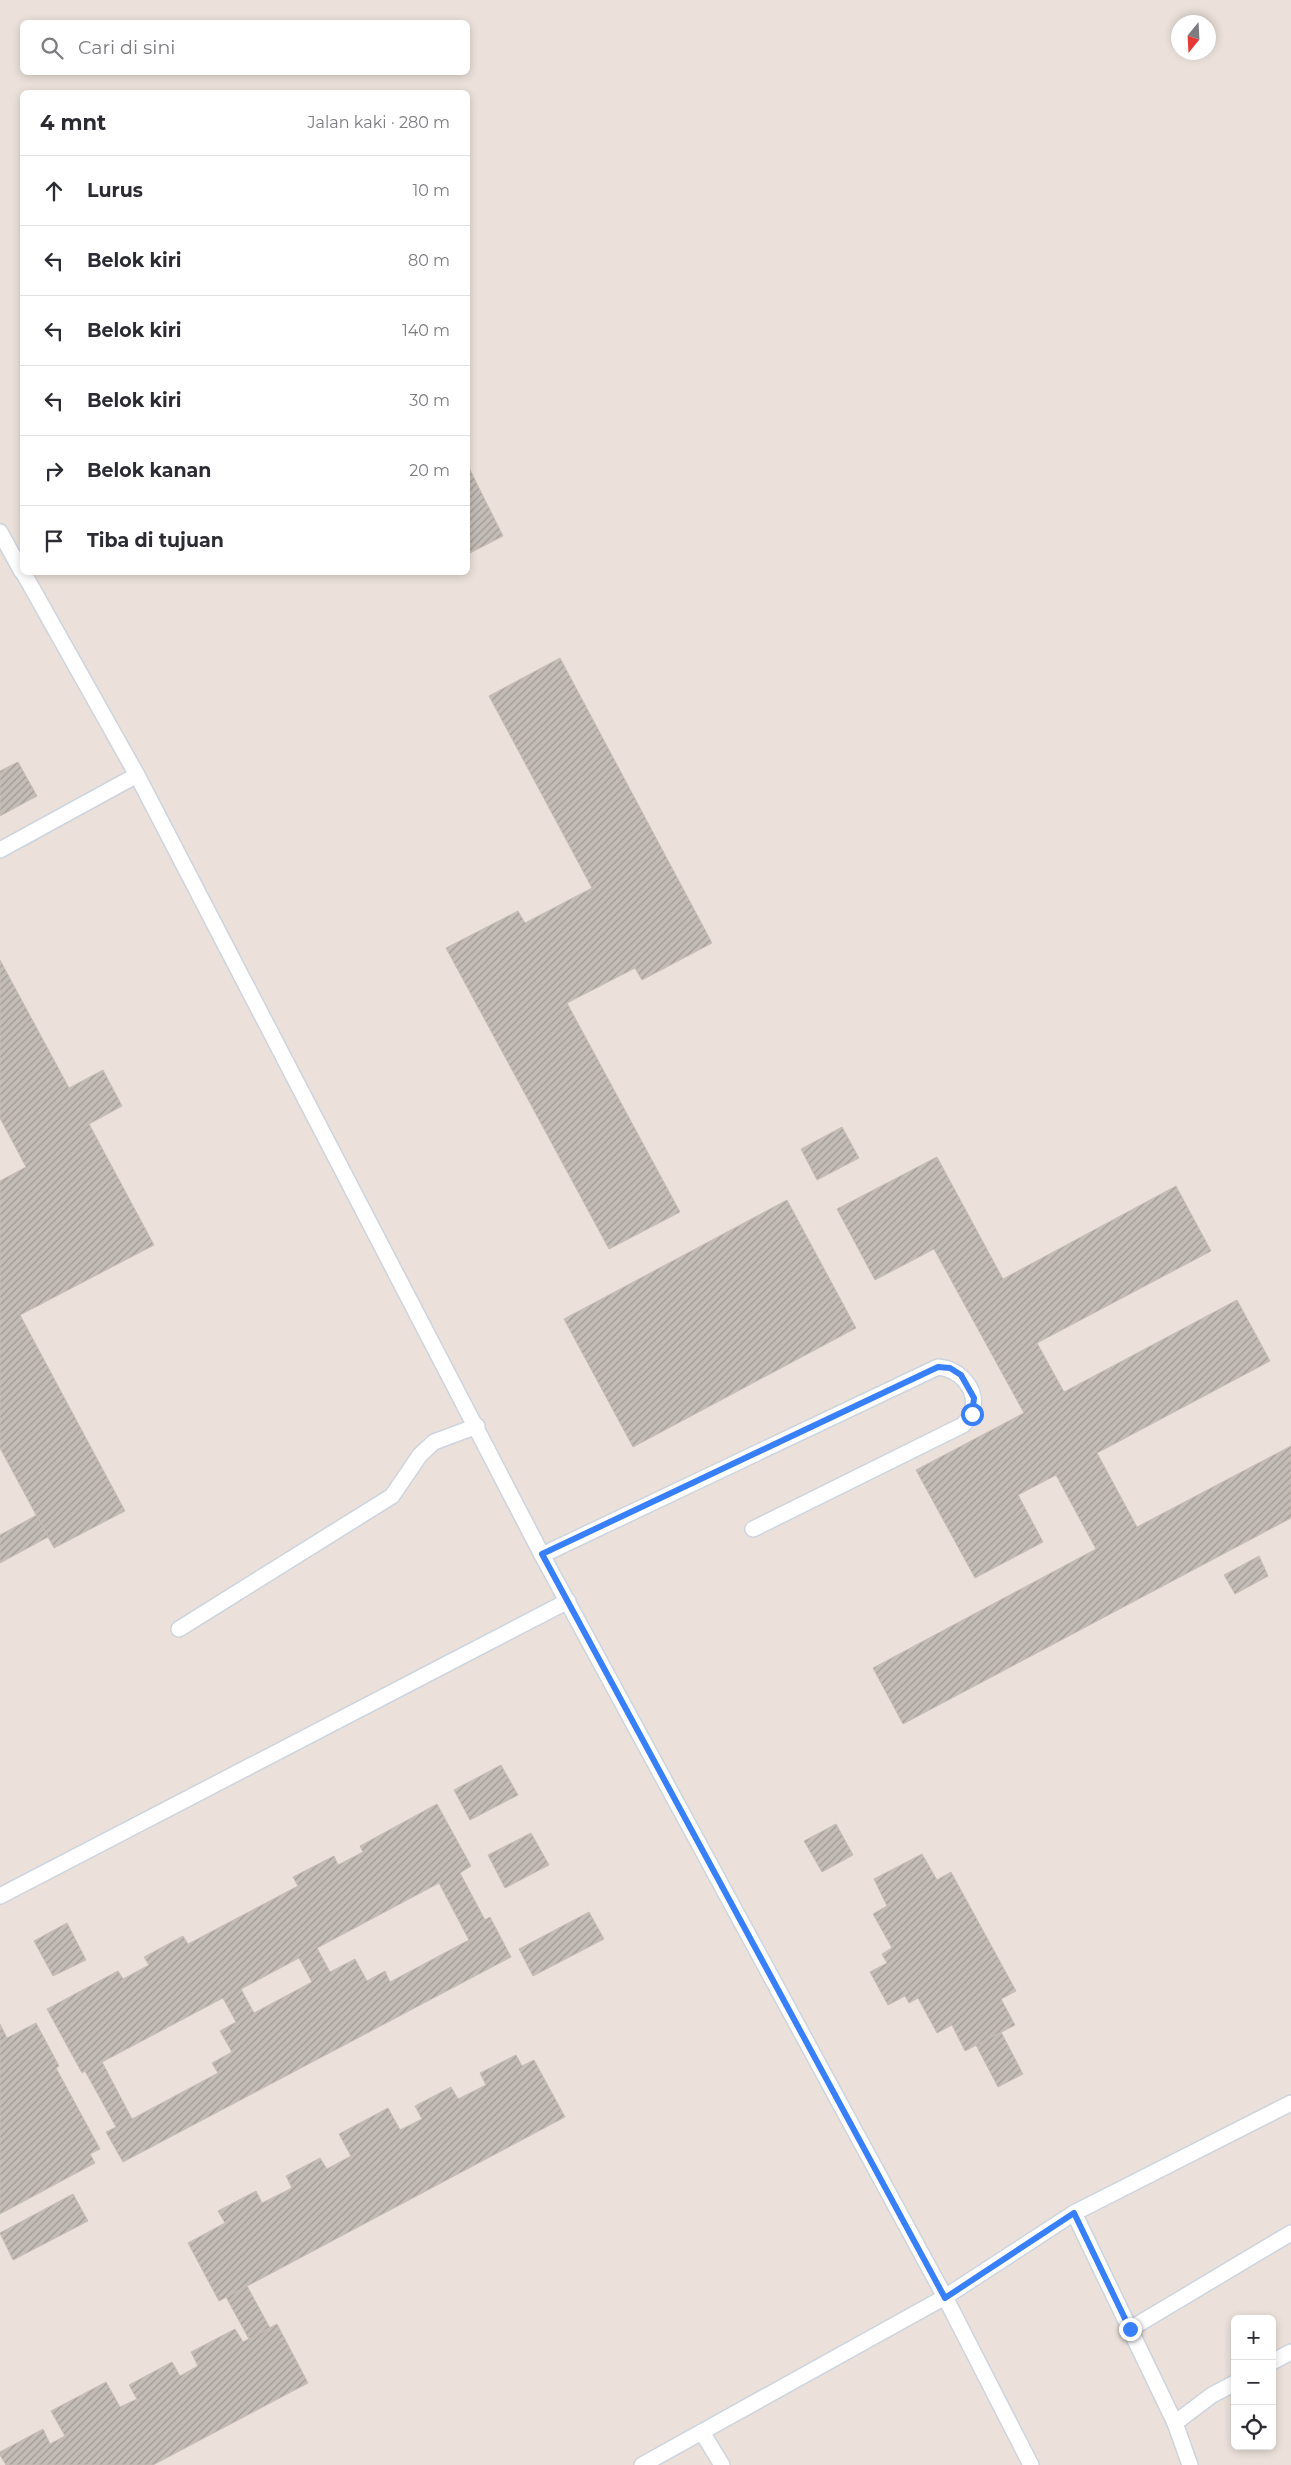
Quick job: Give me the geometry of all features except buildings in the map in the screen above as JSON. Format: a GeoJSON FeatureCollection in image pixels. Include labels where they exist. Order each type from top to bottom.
{"type":"FeatureCollection","features":[{"type":"Feature","properties":{"kind":"lane"},"geometry":{"type":"LineString","coordinates":[[0,532],[20,567]]}},
{"type":"Feature","properties":{"kind":"lane"},"geometry":{"type":"LineString","coordinates":[[25,575],[137,775],[542,1554],[945,2298],[1031,2465]]}},
{"type":"Feature","properties":{"kind":"lane"},"geometry":{"type":"LineString","coordinates":[[0,850],[137,775]]}},
{"type":"Feature","properties":{"kind":"lane"},"geometry":{"type":"LineString","coordinates":[[542,1554],[938,1367],[950,1368],[961,1375],[974,1398],[972,1414],[963,1425],[753,1529]]}},
{"type":"Feature","properties":{"kind":"lane"},"geometry":{"type":"LineString","coordinates":[[178,1629],[392,1496],[420,1455],[434,1442],[477,1426]]}},
{"type":"Feature","properties":{"kind":"lane"},"geometry":{"type":"LineString","coordinates":[[0,1896],[568,1602]]}},
{"type":"Feature","properties":{"kind":"lane"},"geometry":{"type":"LineString","coordinates":[[642,2465],[945,2298],[1074,2213],[1291,2103]]}},
{"type":"Feature","properties":{"kind":"lane"},"geometry":{"type":"LineString","coordinates":[[1074,2213],[1175,2423],[1190,2465]]}},
{"type":"Feature","properties":{"kind":"lane"},"geometry":{"type":"LineString","coordinates":[[1130,2329],[1291,2233]]}},
{"type":"Feature","properties":{"kind":"lane"},"geometry":{"type":"LineString","coordinates":[[1276,2360],[1291,2352]]}},
{"type":"Feature","properties":{"kind":"lane"},"geometry":{"type":"LineString","coordinates":[[1175,2423],[1212,2395],[1231,2384]]}},
{"type":"Feature","properties":{"kind":"lane"},"geometry":{"type":"LineString","coordinates":[[702,2432],[722,2465]]}},
{"type":"Feature","properties":{"kind":"route"},"geometry":{"type":"LineString","coordinates":[[972,1414],[974,1398],[961,1375],[950,1368],[938,1367],[542,1554],[945,2298],[1074,2213],[1130,2329]]}}]}
